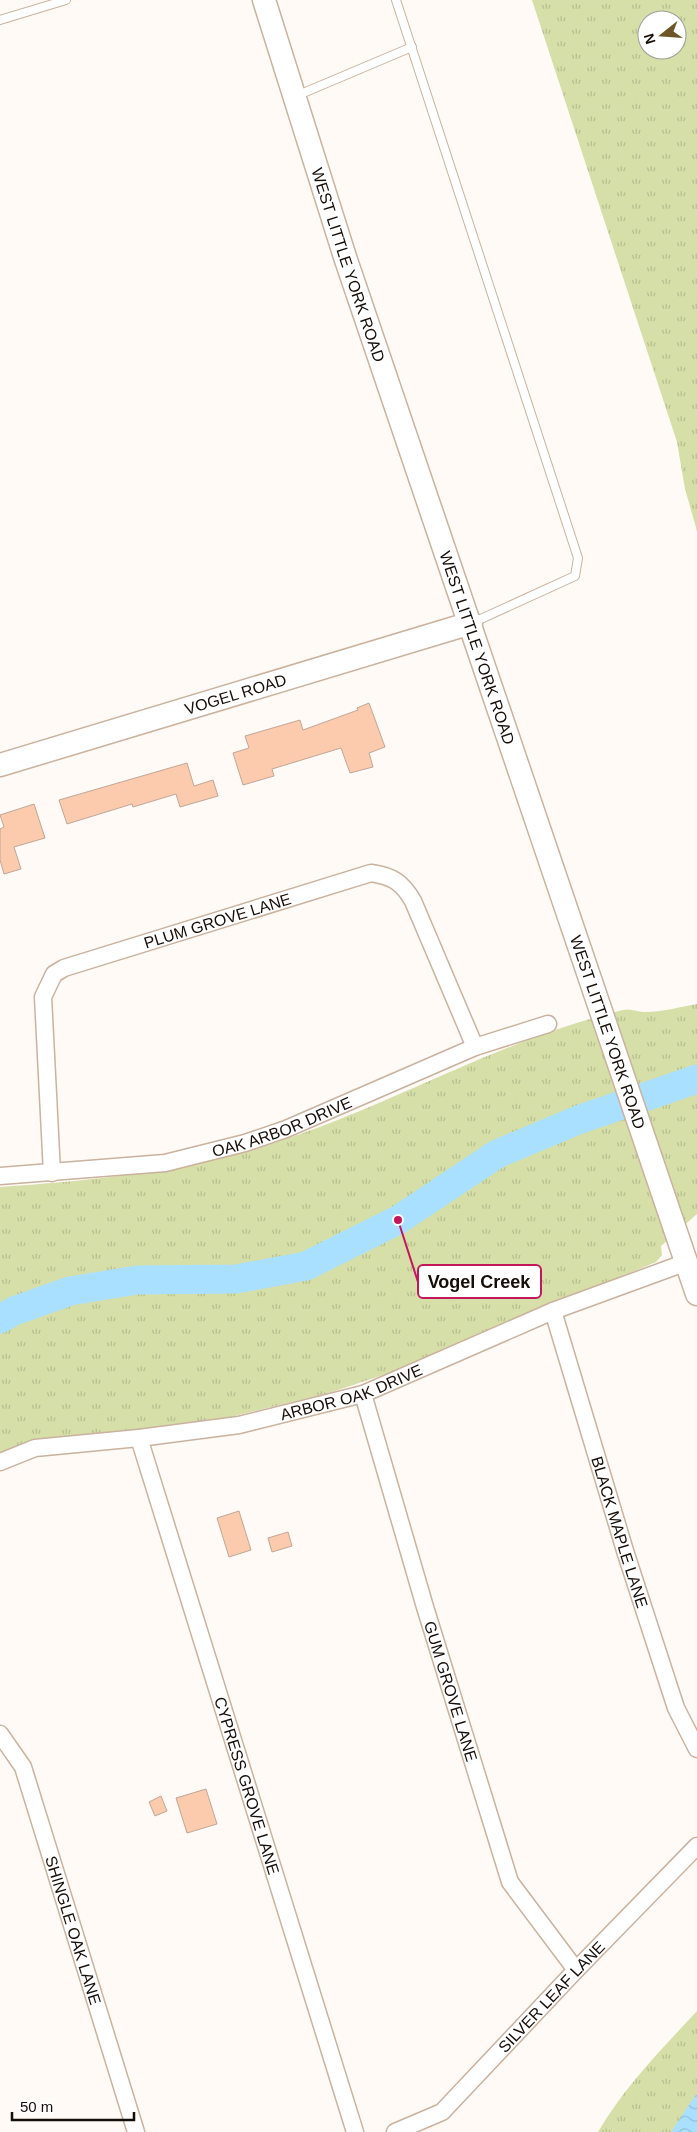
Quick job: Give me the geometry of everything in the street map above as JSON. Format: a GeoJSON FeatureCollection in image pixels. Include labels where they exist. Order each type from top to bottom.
{"type":"FeatureCollection","features":[{"type":"Feature","properties":{"kind":"street","name":"WEST LITTLE YORK ROAD"},"geometry":{"type":"LineString","coordinates":[[264,0],[346,257],[697,1294]]}},
{"type":"Feature","properties":{"kind":"street","name":"VOGEL ROAD"},"geometry":{"type":"LineString","coordinates":[[0,765],[471,623]]}},
{"type":"Feature","properties":{"kind":"street","name":"PLUM GROVE LANE"},"geometry":{"type":"LineString","coordinates":[[52,1173],[43,997],[54,974],[64,968],[371,873],[390,876],[405,887],[413,901],[475,1047]]}},
{"type":"Feature","properties":{"kind":"street","name":"OAK ARBOR DRIVE"},"geometry":{"type":"LineString","coordinates":[[0,1176],[165,1163],[246,1143],[286,1129],[475,1047],[548,1024]]}},
{"type":"Feature","properties":{"kind":"street","name":"ARBOR OAK DRIVE"},"geometry":{"type":"LineString","coordinates":[[0,1462],[35,1448],[139,1438],[239,1425],[363,1394],[553,1311],[687,1262]]}},
{"type":"Feature","properties":{"kind":"street","name":"BLACK MAPLE LANE"},"geometry":{"type":"LineString","coordinates":[[553,1311],[626,1554],[673,1699],[697,1749]]}},
{"type":"Feature","properties":{"kind":"street","name":"GUM GROVE LANE"},"geometry":{"type":"LineString","coordinates":[[363,1394],[425,1607],[510,1882],[576,1970]]}},
{"type":"Feature","properties":{"kind":"street","name":"CYPRESS GROVE LANE"},"geometry":{"type":"LineString","coordinates":[[139,1438],[356,2132]]}},
{"type":"Feature","properties":{"kind":"street","name":"SHINGLE OAK LANE"},"geometry":{"type":"LineString","coordinates":[[0,1734],[23,1767],[136,2132]]}},
{"type":"Feature","properties":{"kind":"street","name":"SILVER LEAF LANE"},"geometry":{"type":"LineString","coordinates":[[395,2132],[442,2112],[576,1970],[697,1846]]}},
{"type":"Feature","properties":{"kind":"lane"},"geometry":{"type":"LineString","coordinates":[[0,20],[66,0]]}},
{"type":"Feature","properties":{"kind":"lane"},"geometry":{"type":"LineString","coordinates":[[396,0],[578,558],[575,576],[471,623]]}},
{"type":"Feature","properties":{"kind":"lane"},"geometry":{"type":"LineString","coordinates":[[296,96],[412,47]]}},
{"type":"Feature","properties":{"kind":"green space"},"geometry":{"type":"Polygon","coordinates":[[[532,0],[697,0],[697,531],[685,489],[677,442],[532,0]]]}},
{"type":"Feature","properties":{"kind":"green space"},"geometry":{"type":"Polygon","coordinates":[[[697,1004],[697,1214],[661,1246],[662,1255],[656,1262],[407,1367],[329,1393],[210,1422],[23,1445],[0,1453],[0,1187],[126,1175],[189,1165],[251,1150],[298,1135],[344,1117],[482,1058],[575,1023],[626,1010],[651,1012],[697,1004]]]}},
{"type":"Feature","properties":{"kind":"green space"},"geometry":{"type":"Polygon","coordinates":[[[697,2011],[697,2132],[598,2132],[632,2084],[697,2011]]]}},
{"type":"Feature","properties":{"kind":"water"},"geometry":{"type":"Polygon","coordinates":[[[697,2093],[697,2132],[671,2132],[697,2093]]]}},
{"type":"Feature","properties":{"kind":"building"},"geometry":{"type":"Polygon","coordinates":[[[369,703],[385,747],[369,753],[373,767],[350,773],[341,748],[272,769],[274,776],[243,785],[233,753],[249,748],[245,736],[300,720],[303,730],[358,710],[357,708],[369,703]]]}},
{"type":"Feature","properties":{"kind":"building"},"geometry":{"type":"Polygon","coordinates":[[[187,763],[194,786],[213,780],[218,796],[180,807],[176,794],[133,807],[132,804],[67,824],[59,800],[187,763]]]}},
{"type":"Feature","properties":{"kind":"building"},"geometry":{"type":"Polygon","coordinates":[[[34,804],[45,838],[14,847],[21,869],[4,874],[0,860],[0,829],[4,827],[0,815],[34,804]]]}},
{"type":"Feature","properties":{"kind":"building"},"geometry":{"type":"Polygon","coordinates":[[[239,1511],[251,1550],[229,1557],[217,1518],[239,1511]]]}},
{"type":"Feature","properties":{"kind":"building"},"geometry":{"type":"Polygon","coordinates":[[[288,1532],[292,1546],[272,1552],[268,1538],[288,1532]]]}},
{"type":"Feature","properties":{"kind":"building"},"geometry":{"type":"Polygon","coordinates":[[[206,1789],[217,1824],[187,1833],[176,1798],[206,1789]]]}},
{"type":"Feature","properties":{"kind":"building"},"geometry":{"type":"Polygon","coordinates":[[[161,1796],[167,1811],[155,1816],[149,1802],[161,1796]]]}},
{"type":"Feature","properties":{"kind":"waterway"},"geometry":{"type":"LineString","coordinates":[[0,1319],[14,1311],[70,1291],[137,1280],[236,1279],[306,1266],[398,1220],[497,1154],[578,1120],[697,1079]]}},
{"type":"Feature","properties":{"kind":"place","name":"Vogel Creek"},"geometry":{"type":"Point","coordinates":[398,1220]}}]}
